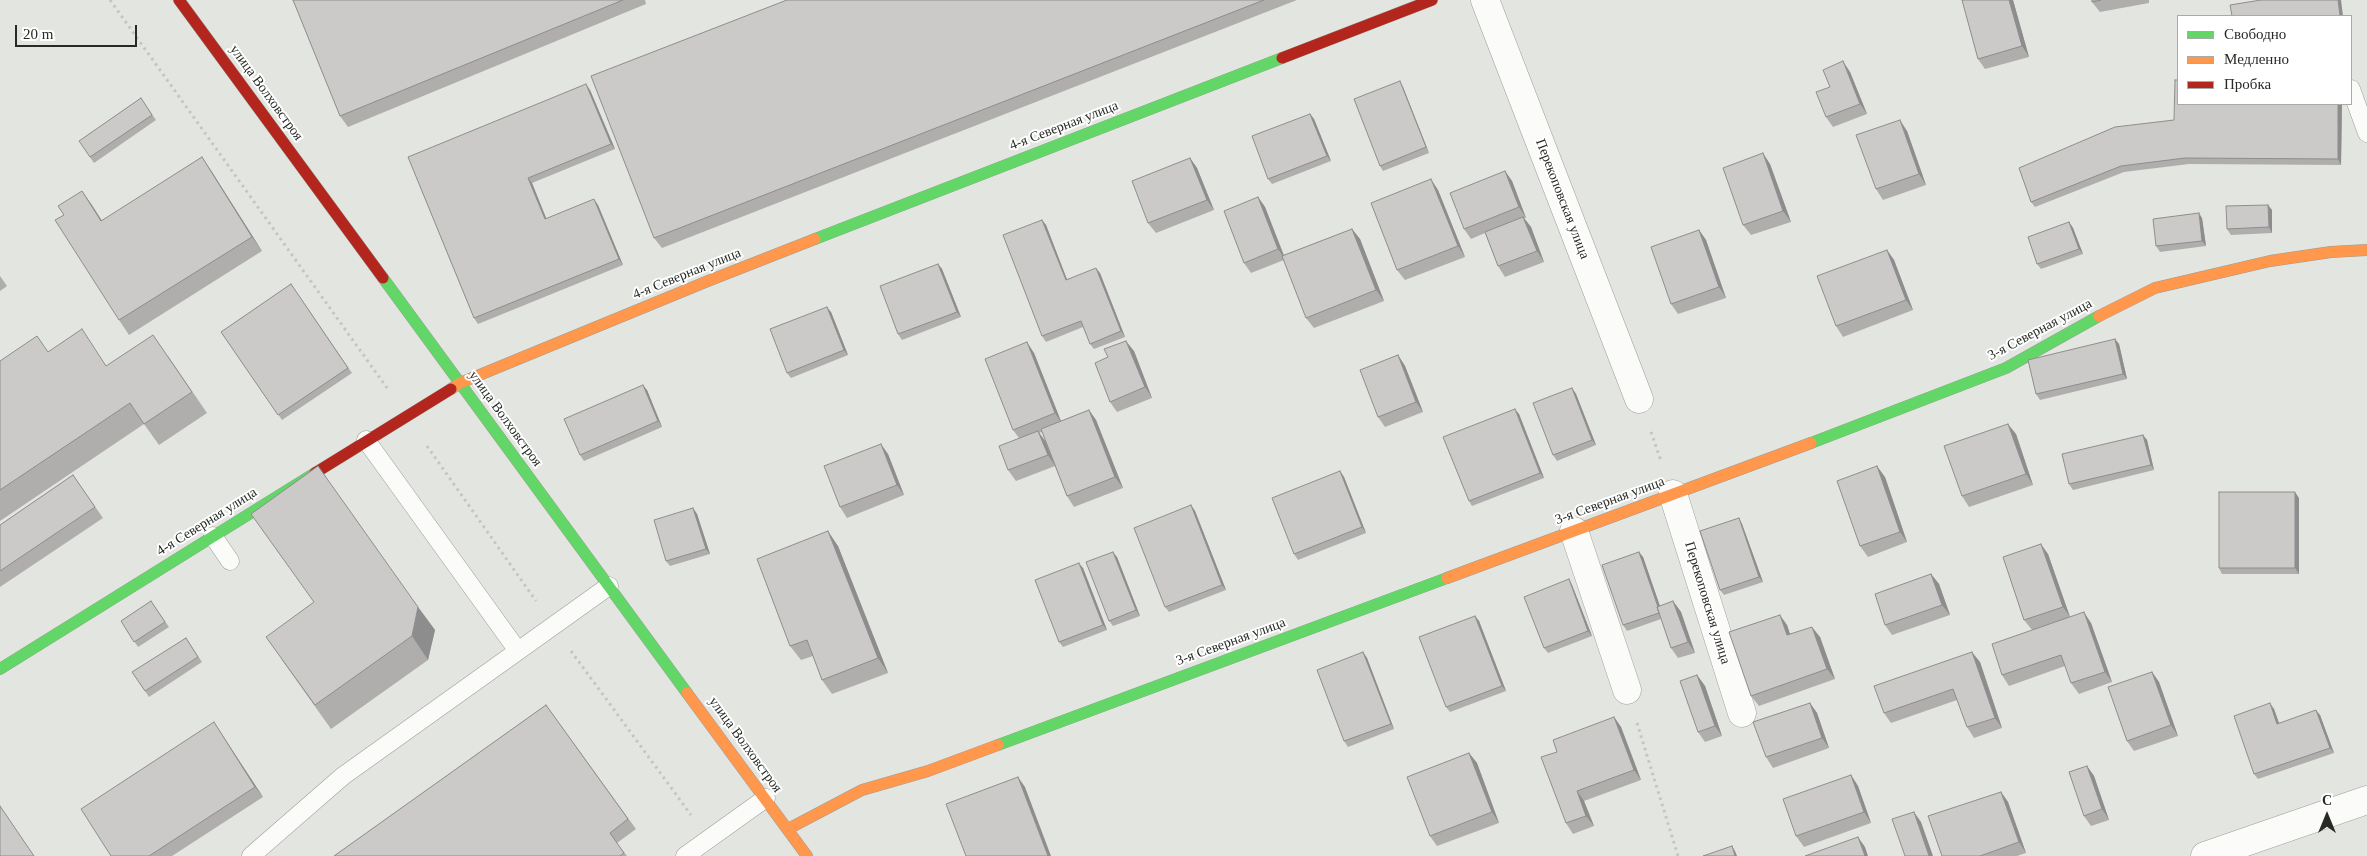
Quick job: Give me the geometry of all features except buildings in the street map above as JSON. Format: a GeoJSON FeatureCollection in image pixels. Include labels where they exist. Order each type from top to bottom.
{"type":"FeatureCollection","features":[{"type":"Feature","properties":{"kind":"street","name":"улица Волховстроя"},"geometry":{"type":"LineString","coordinates":[[179,0],[807,856]]}},
{"type":"Feature","properties":{"kind":"street","name":"4-я Северная улица"},"geometry":{"type":"LineString","coordinates":[[0,669],[460,383],[717,277],[1432,0]]}},
{"type":"Feature","properties":{"kind":"street","name":"Перекоповская улица"},"geometry":{"type":"LineString","coordinates":[[1485,0],[1638,398]]}},
{"type":"Feature","properties":{"kind":"street","name":"3-я Северная улица"},"geometry":{"type":"LineString","coordinates":[[788,830],[862,790],[928,771],[1904,408],[2006,368],[2103,314],[2155,288],[2270,261],[2331,252],[2367,250]]}},
{"type":"Feature","properties":{"kind":"street","name":"Перекоповская улица"},"geometry":{"type":"LineString","coordinates":[[1673,494],[1742,713]]}},
{"type":"Feature","properties":{"kind":"street"},"geometry":{"type":"LineString","coordinates":[[1574,531],[1628,690]]}},
{"type":"Feature","properties":{"kind":"street"},"geometry":{"type":"LineString","coordinates":[[2205,856],[2367,800]]}},
{"type":"Feature","properties":{"kind":"lane"},"geometry":{"type":"LineString","coordinates":[[2352,91],[2367,133]]}},
{"type":"Feature","properties":{"kind":"lane"},"geometry":{"type":"LineString","coordinates":[[366,440],[518,651]]}},
{"type":"Feature","properties":{"kind":"lane"},"geometry":{"type":"LineString","coordinates":[[213,536],[230,561]]}},
{"type":"Feature","properties":{"kind":"lane"},"geometry":{"type":"LineString","coordinates":[[251,856],[343,776],[609,586]]}},
{"type":"Feature","properties":{"kind":"lane"},"geometry":{"type":"LineString","coordinates":[[685,856],[766,798]]}},
{"type":"Feature","properties":{"kind":"path"},"geometry":{"type":"LineString","coordinates":[[1638,398],[1673,494]]}},
{"type":"Feature","properties":{"kind":"path"},"geometry":{"type":"LineString","coordinates":[[1628,690],[1678,856]]}},
{"type":"Feature","properties":{"kind":"traffic: fast"},"geometry":{"type":"LineString","coordinates":[[815,239],[1282,58]]}},
{"type":"Feature","properties":{"kind":"traffic: fast"},"geometry":{"type":"LineString","coordinates":[[383,278],[687,693]]}},
{"type":"Feature","properties":{"kind":"traffic: fast"},"geometry":{"type":"LineString","coordinates":[[1811,443],[2006,368],[2099,316]]}},
{"type":"Feature","properties":{"kind":"traffic: fast"},"geometry":{"type":"LineString","coordinates":[[0,669],[315,473]]}},
{"type":"Feature","properties":{"kind":"traffic: fast"},"geometry":{"type":"LineString","coordinates":[[998,745],[1447,578]]}},
{"type":"Feature","properties":{"kind":"traffic: slow"},"geometry":{"type":"LineString","coordinates":[[451,389],[460,383],[815,239]]}},
{"type":"Feature","properties":{"kind":"traffic: slow"},"geometry":{"type":"LineString","coordinates":[[2099,316],[2155,288],[2270,261],[2331,252],[2367,250]]}},
{"type":"Feature","properties":{"kind":"traffic: slow"},"geometry":{"type":"LineString","coordinates":[[1447,578],[1811,443]]}},
{"type":"Feature","properties":{"kind":"traffic: slow"},"geometry":{"type":"LineString","coordinates":[[687,693],[807,856]]}},
{"type":"Feature","properties":{"kind":"traffic: slow"},"geometry":{"type":"LineString","coordinates":[[788,829],[862,790],[928,771],[998,745]]}},
{"type":"Feature","properties":{"kind":"traffic: jam"},"geometry":{"type":"LineString","coordinates":[[179,0],[383,278]]}},
{"type":"Feature","properties":{"kind":"traffic: jam"},"geometry":{"type":"LineString","coordinates":[[1282,58],[1432,0]]}},
{"type":"Feature","properties":{"kind":"traffic: jam"},"geometry":{"type":"LineString","coordinates":[[315,473],[451,389]]}}]}
